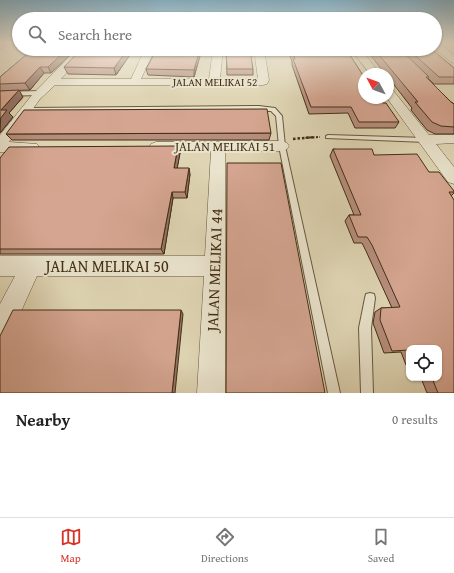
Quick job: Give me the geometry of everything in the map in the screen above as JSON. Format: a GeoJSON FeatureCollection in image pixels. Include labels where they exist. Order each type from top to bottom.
{"type":"FeatureCollection","features":[{"type":"Feature","properties":{"kind":"street"},"geometry":{"type":"LineString","coordinates":[[0,146],[40,93],[71,61]]}},
{"type":"Feature","properties":{"kind":"street"},"geometry":{"type":"LineString","coordinates":[[134,83],[144,61]]}},
{"type":"Feature","properties":{"kind":"street"},"geometry":{"type":"LineString","coordinates":[[214,83],[217,61]]}},
{"type":"Feature","properties":{"kind":"street","name":"JALAN MELIKAI 52"},"geometry":{"type":"LineString","coordinates":[[52,82],[263,82],[261,61]]}},
{"type":"Feature","properties":{"kind":"street"},"geometry":{"type":"LineString","coordinates":[[394,99],[454,178]]}},
{"type":"Feature","properties":{"kind":"street"},"geometry":{"type":"LineString","coordinates":[[426,140],[454,139]]}},
{"type":"Feature","properties":{"kind":"street","name":"JALAN MELIKAI 51"},"geometry":{"type":"LineString","coordinates":[[140,147],[218,147],[282,143]]}},
{"type":"Feature","properties":{"kind":"street"},"geometry":{"type":"LineString","coordinates":[[0,146],[47,147]]}},
{"type":"Feature","properties":{"kind":"street","name":"JALAN MELIKAI 44"},"geometry":{"type":"LineString","coordinates":[[211,393],[218,147]]}},
{"type":"Feature","properties":{"kind":"street","name":"JALAN MELIKAI 50"},"geometry":{"type":"LineString","coordinates":[[0,266],[214,266]]}},
{"type":"Feature","properties":{"kind":"street"},"geometry":{"type":"LineString","coordinates":[[0,329],[31,266]]}},
{"type":"Feature","properties":{"kind":"lane"},"geometry":{"type":"LineString","coordinates":[[0,94],[40,93]]}},
{"type":"Feature","properties":{"kind":"lane"},"geometry":{"type":"LineString","coordinates":[[27,110],[274,109],[279,116],[282,143],[334,393]]}},
{"type":"Feature","properties":{"kind":"lane"},"geometry":{"type":"LineString","coordinates":[[328,136],[426,140]]}},
{"type":"Feature","properties":{"kind":"lane"},"geometry":{"type":"LineString","coordinates":[[367,393],[365,328],[370,298]]}},
{"type":"Feature","properties":{"kind":"path"},"geometry":{"type":"LineString","coordinates":[[282,143],[328,136]]}},
{"type":"Feature","properties":{"kind":"building"},"geometry":{"type":"Polygon","coordinates":[[[18,61],[54,61],[48,67],[40,67],[25,83],[0,84],[0,77],[18,61]]]}},
{"type":"Feature","properties":{"kind":"building"},"geometry":{"type":"Polygon","coordinates":[[[69,61],[119,61],[114,68],[64,67],[69,61]]]}},
{"type":"Feature","properties":{"kind":"building"},"geometry":{"type":"Polygon","coordinates":[[[150,61],[196,61],[194,70],[146,69],[150,61]]]}},
{"type":"Feature","properties":{"kind":"building"},"geometry":{"type":"Polygon","coordinates":[[[227,61],[252,61],[253,69],[227,69],[227,61]]]}},
{"type":"Feature","properties":{"kind":"building"},"geometry":{"type":"Polygon","coordinates":[[[294,61],[354,61],[358,68],[358,104],[387,104],[399,122],[359,122],[351,107],[311,107],[294,61]]]}},
{"type":"Feature","properties":{"kind":"building"},"geometry":{"type":"Polygon","coordinates":[[[384,61],[413,61],[429,77],[426,77],[454,104],[454,127],[441,126],[432,122],[415,102],[418,102],[394,73],[394,68],[390,68],[384,61]]]}},
{"type":"Feature","properties":{"kind":"building"},"geometry":{"type":"Polygon","coordinates":[[[422,61],[446,61],[454,68],[454,77],[439,77],[422,61]]]}},
{"type":"Feature","properties":{"kind":"building"},"geometry":{"type":"Polygon","coordinates":[[[19,90],[1,110],[7,110],[0,119],[0,91],[19,90]]]}},
{"type":"Feature","properties":{"kind":"building"},"geometry":{"type":"Polygon","coordinates":[[[267,109],[271,133],[6,134],[24,110],[267,109]]]}},
{"type":"Feature","properties":{"kind":"building"},"geometry":{"type":"Polygon","coordinates":[[[178,146],[174,168],[189,168],[185,192],[172,192],[161,249],[0,249],[0,158],[9,147],[178,146]]]}},
{"type":"Feature","properties":{"kind":"building"},"geometry":{"type":"Polygon","coordinates":[[[333,149],[372,149],[374,155],[417,154],[429,172],[439,172],[454,191],[449,192],[454,200],[454,393],[438,393],[433,381],[442,381],[442,345],[406,345],[406,350],[392,351],[380,320],[381,308],[400,307],[372,245],[367,237],[358,237],[349,215],[361,215],[333,149]]]}},
{"type":"Feature","properties":{"kind":"building"},"geometry":{"type":"Polygon","coordinates":[[[227,163],[281,163],[325,393],[226,393],[227,163]]]}},
{"type":"Feature","properties":{"kind":"building"},"geometry":{"type":"Polygon","coordinates":[[[13,310],[181,310],[172,393],[0,393],[0,336],[13,310]]]}}]}
